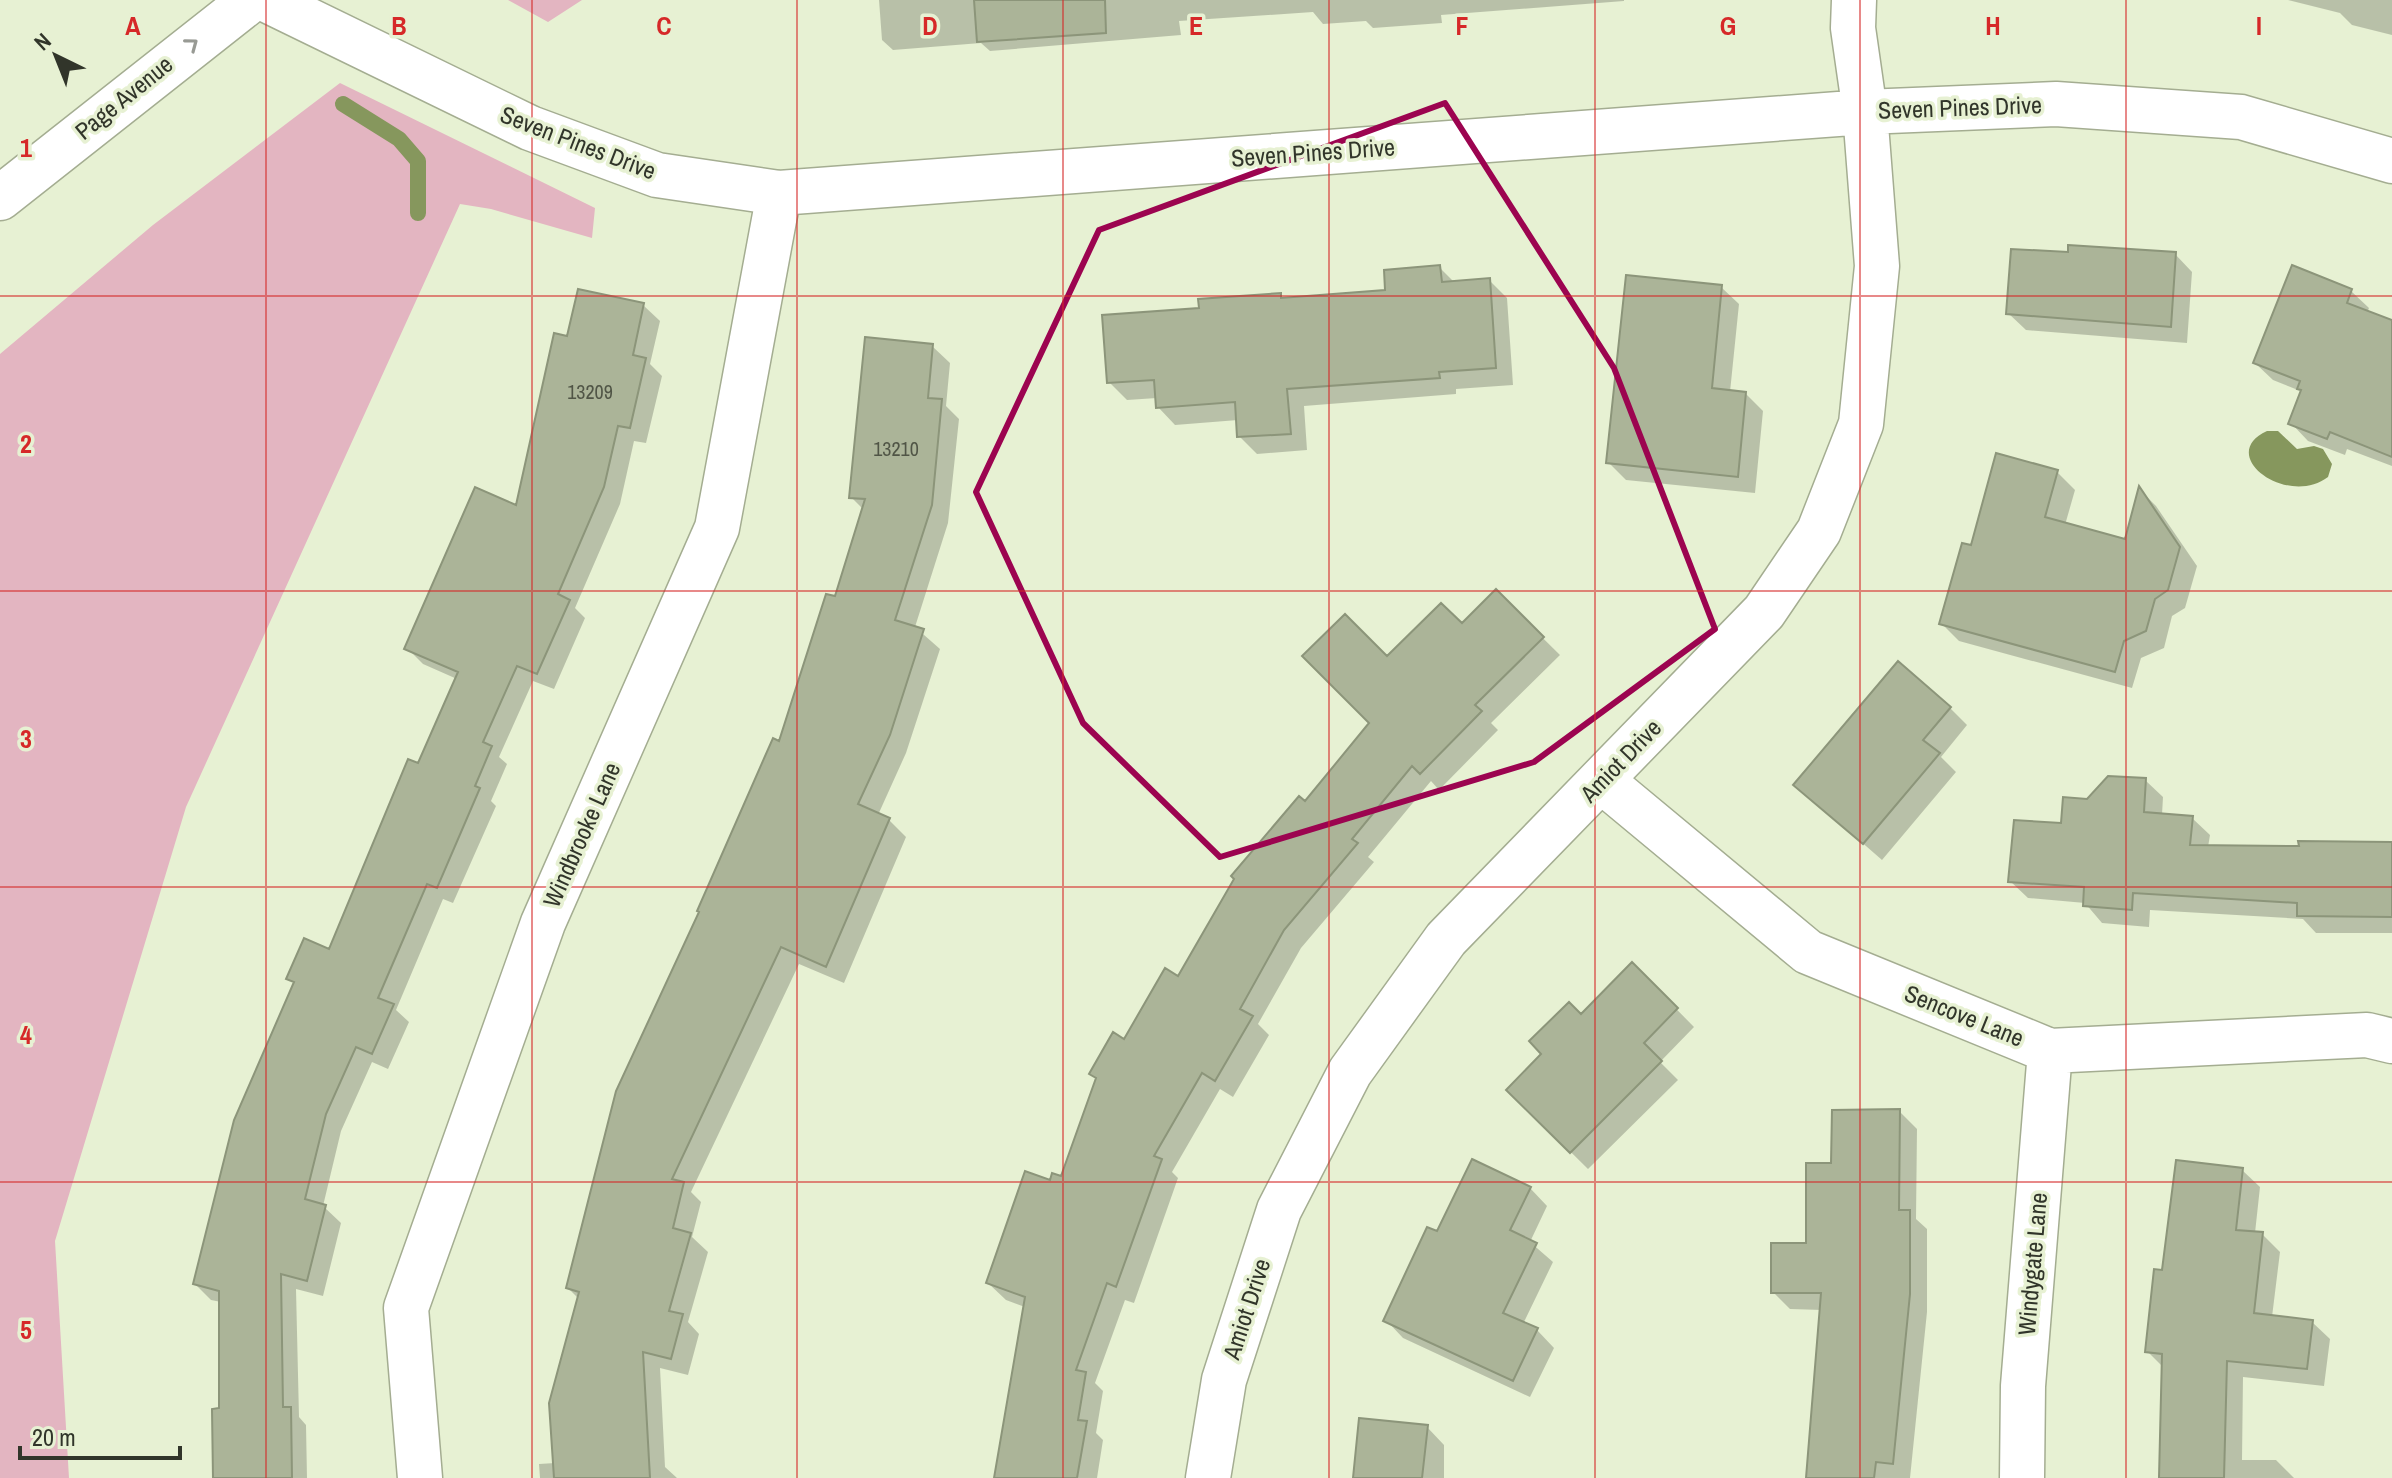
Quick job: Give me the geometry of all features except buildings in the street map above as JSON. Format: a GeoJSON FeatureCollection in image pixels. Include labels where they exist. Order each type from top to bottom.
{"type":"FeatureCollection","features":[{"type":"Feature","properties":{"kind":"main road","name":"Page Avenue"},"geometry":{"type":"LineString","coordinates":[[0,198],[251,0]]}},
{"type":"Feature","properties":{"kind":"main road","name":"Seven Pines Drive"},"geometry":{"type":"LineString","coordinates":[[267,0],[530,128],[657,175],[779,193],[1865,112],[2056,104],[2241,117],[2392,161]]}},
{"type":"Feature","properties":{"kind":"main road","name":"Amiot Drive"},"geometry":{"type":"LineString","coordinates":[[1208,1478],[1224,1380],[1279,1210],[1350,1072],[1446,939],[1764,612],[1819,531],[1861,424],[1877,266],[1865,112],[1853,28],[1854,0]]}},
{"type":"Feature","properties":{"kind":"main road","name":"Windbrooke Lane"},"geometry":{"type":"LineString","coordinates":[[420,1478],[406,1308],[543,923],[717,528],[779,193]]}},
{"type":"Feature","properties":{"kind":"main road","name":"Sencove Lane"},"geometry":{"type":"LineString","coordinates":[[1602,781],[1808,952],[2050,1051],[2367,1035],[2392,1041]]}},
{"type":"Feature","properties":{"kind":"main road","name":"Windygate Lane"},"geometry":{"type":"LineString","coordinates":[[2022,1478],[2023,1386],[2050,1051]]}},
{"type":"Feature","properties":{"kind":"highlighted area"},"geometry":{"type":"Polygon","coordinates":[[[1445,103],[1614,368],[1715,629],[1534,762],[1220,857],[1083,723],[976,492],[1099,230],[1445,103]]]}},
{"type":"Feature","properties":{"kind":"shaded area"},"geometry":{"type":"Polygon","coordinates":[[[508,0],[582,0],[548,22],[508,0]]]}},
{"type":"Feature","properties":{"kind":"shaded area"},"geometry":{"type":"Polygon","coordinates":[[[340,83],[595,208],[592,238],[491,209],[460,204],[186,807],[55,1241],[69,1478],[0,1478],[0,354],[153,225],[340,83]]]}},
{"type":"Feature","properties":{"kind":"shaded area"},"geometry":{"type":"Polygon","coordinates":[[[2267,431],[2278,431],[2297,449],[2314,446],[2323,449],[2332,464],[2328,477],[2311,485],[2294,486],[2263,475],[2253,464],[2249,453],[2253,441],[2267,431]]]}},
{"type":"Feature","properties":{"kind":"waterway"},"geometry":{"type":"LineString","coordinates":[[343,104],[399,139],[418,161],[418,213]]}}]}
